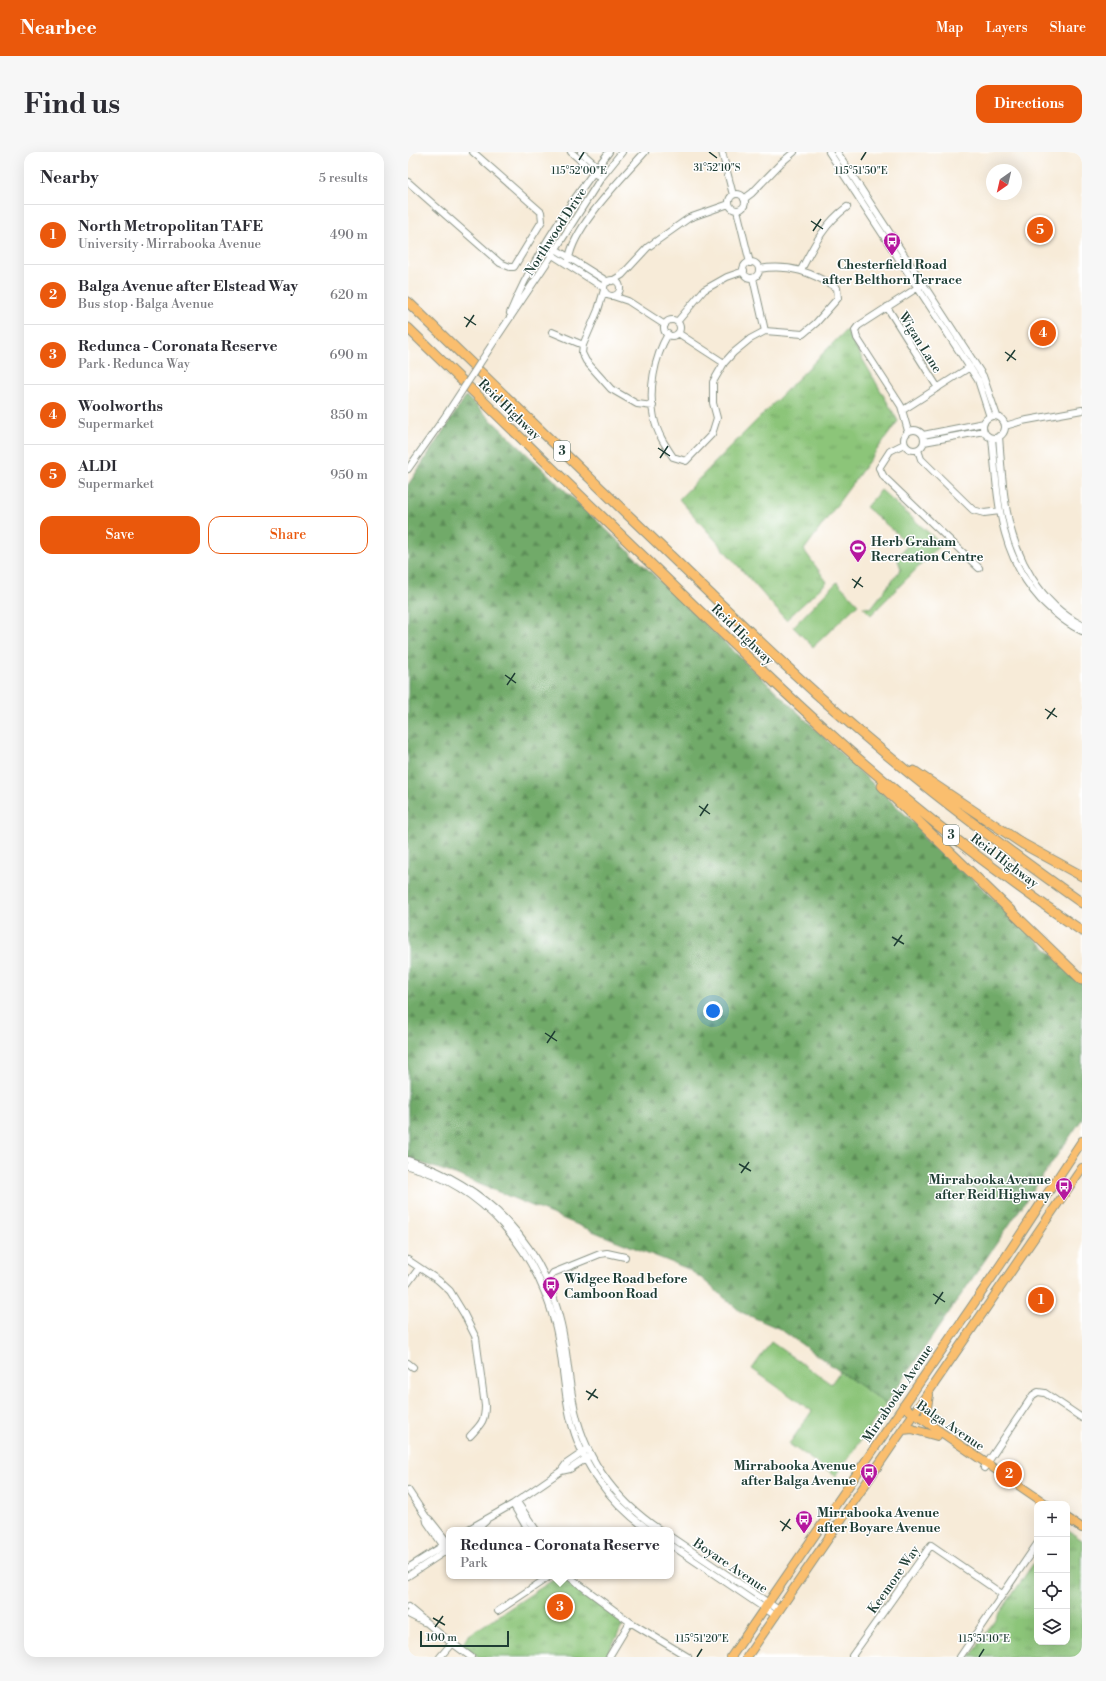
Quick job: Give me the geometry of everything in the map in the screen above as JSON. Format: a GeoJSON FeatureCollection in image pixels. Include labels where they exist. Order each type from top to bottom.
{"type":"FeatureCollection","features":[{"type":"Feature","properties":{"kind":"highway","name":"Reid Highway"},"geometry":{"type":"LineString","coordinates":[[408,302],[750,632],[872,742],[1009,852],[1082,903]]}},
{"type":"Feature","properties":{"kind":"highway","name":"Reid Highway"},"geometry":{"type":"LineString","coordinates":[[408,328],[734,644],[826,730],[888,784],[946,831],[1042,904],[1082,931]]}},
{"type":"Feature","properties":{"kind":"highway"},"geometry":{"type":"LineString","coordinates":[[826,730],[1082,980]]}},
{"type":"Feature","properties":{"kind":"highway"},"geometry":{"type":"LineString","coordinates":[[872,742],[1023,844],[1082,876]]}},
{"type":"Feature","properties":{"kind":"main road","name":"Mirrabooka Avenue"},"geometry":{"type":"LineString","coordinates":[[731,1657],[1082,1141]]}},
{"type":"Feature","properties":{"kind":"main road","name":"Mirrabooka Avenue"},"geometry":{"type":"LineString","coordinates":[[747,1657],[1082,1168]]}},
{"type":"Feature","properties":{"kind":"main road"},"geometry":{"type":"LineString","coordinates":[[969,1309],[980,1317]]}},
{"type":"Feature","properties":{"kind":"main road"},"geometry":{"type":"LineString","coordinates":[[930,1424],[926,1413],[931,1388]]}},
{"type":"Feature","properties":{"kind":"main road","name":"Balga Avenue"},"geometry":{"type":"LineString","coordinates":[[902,1406],[937,1436],[1041,1501]]}},
{"type":"Feature","properties":{"kind":"main road","name":"Balga Avenue"},"geometry":{"type":"LineString","coordinates":[[912,1415],[930,1424],[985,1466],[1035,1501]]}},
{"type":"Feature","properties":{"kind":"main road"},"geometry":{"type":"LineString","coordinates":[[903,1430],[912,1429],[937,1436]]}},
{"type":"Feature","properties":{"kind":"main road"},"geometry":{"type":"LineString","coordinates":[[845,1491],[849,1493],[854,1492],[863,1480],[876,1468]]}},
{"type":"Feature","properties":{"kind":"main road"},"geometry":{"type":"LineString","coordinates":[[1070,1520],[1082,1528]]}},
{"type":"Feature","properties":{"kind":"main road"},"geometry":{"type":"LineString","coordinates":[[1070,1525],[1082,1533]]}},
{"type":"Feature","properties":{"kind":"street"},"geometry":{"type":"LineString","coordinates":[[408,182],[500,264],[514,267],[542,221],[541,212],[473,152]]}},
{"type":"Feature","properties":{"kind":"street"},"geometry":{"type":"LineString","coordinates":[[571,152],[601,178]]}},
{"type":"Feature","properties":{"kind":"street"},"geometry":{"type":"LineString","coordinates":[[581,152],[606,173]]}},
{"type":"Feature","properties":{"kind":"street","name":"Northwood Drive"},"geometry":{"type":"LineString","coordinates":[[506,321],[518,294],[546,243],[609,152]]}},
{"type":"Feature","properties":{"kind":"street","name":"Northwood Drive"},"geometry":{"type":"LineString","coordinates":[[408,469],[446,415],[506,321],[554,252],[601,178],[622,152]]}},
{"type":"Feature","properties":{"kind":"street"},"geometry":{"type":"LineString","coordinates":[[569,259],[572,245],[597,207],[645,152]]}},
{"type":"Feature","properties":{"kind":"street"},"geometry":{"type":"LineString","coordinates":[[722,152],[734,195]]}},
{"type":"Feature","properties":{"kind":"street"},"geometry":{"type":"LineString","coordinates":[[737,210],[743,207],[744,199],[794,152]]}},
{"type":"Feature","properties":{"kind":"street"},"geometry":{"type":"LineString","coordinates":[[829,152],[861,195],[950,332],[978,380],[990,417]]}},
{"type":"Feature","properties":{"kind":"street"},"geometry":{"type":"LineString","coordinates":[[837,152],[861,195]]}},
{"type":"Feature","properties":{"kind":"street"},"geometry":{"type":"LineString","coordinates":[[729,204],[730,198],[734,195],[739,195],[744,199]]}},
{"type":"Feature","properties":{"kind":"street"},"geometry":{"type":"LineString","coordinates":[[729,204],[732,208],[737,210]]}},
{"type":"Feature","properties":{"kind":"street"},"geometry":{"type":"LineString","coordinates":[[653,406],[637,404],[611,389],[586,361],[582,353],[583,345],[598,310],[604,289],[610,281],[622,275],[648,247],[689,218],[729,204]]}},
{"type":"Feature","properties":{"kind":"street"},"geometry":{"type":"LineString","coordinates":[[801,270],[816,239],[835,216],[847,207]]}},
{"type":"Feature","properties":{"kind":"street"},"geometry":{"type":"LineString","coordinates":[[737,210],[750,263]]}},
{"type":"Feature","properties":{"kind":"street"},"geometry":{"type":"LineString","coordinates":[[546,243],[554,252],[604,289],[611,296],[628,301],[665,325]]}},
{"type":"Feature","properties":{"kind":"street"},"geometry":{"type":"LineString","coordinates":[[543,249],[569,259],[610,281],[619,288],[628,301]]}},
{"type":"Feature","properties":{"kind":"street"},"geometry":{"type":"LineString","coordinates":[[744,271],[746,265],[750,263],[756,264],[759,269],[758,274],[753,278]]}},
{"type":"Feature","properties":{"kind":"street"},"geometry":{"type":"LineString","coordinates":[[668,334],[661,345],[656,362],[651,393],[654,418],[662,439],[673,457],[686,461],[712,434],[717,418],[713,403],[714,382],[724,363],[733,353],[750,339],[765,331],[803,334],[816,323],[838,298],[837,288],[818,276],[801,270],[773,267],[759,269]]}},
{"type":"Feature","properties":{"kind":"street"},"geometry":{"type":"LineString","coordinates":[[744,271],[748,277],[753,278]]}},
{"type":"Feature","properties":{"kind":"street"},"geometry":{"type":"LineString","coordinates":[[677,322],[704,290],[727,277],[744,271]]}},
{"type":"Feature","properties":{"kind":"street"},"geometry":{"type":"LineString","coordinates":[[598,310],[611,296],[618,293],[622,275]]}},
{"type":"Feature","properties":{"kind":"street"},"geometry":{"type":"LineString","coordinates":[[753,278],[765,331]]}},
{"type":"Feature","properties":{"kind":"street"},"geometry":{"type":"LineString","coordinates":[[918,450],[911,450],[904,444],[904,437],[908,431],[903,410],[857,338],[855,330],[858,326],[920,286]]}},
{"type":"Feature","properties":{"kind":"street","name":"Wigan Lane"},"geometry":{"type":"LineString","coordinates":[[887,307],[938,388]]}},
{"type":"Feature","properties":{"kind":"street"},"geometry":{"type":"LineString","coordinates":[[670,320],[677,322],[680,327],[678,333],[673,336],[668,334],[665,330],[665,325],[670,320]]}},
{"type":"Feature","properties":{"kind":"street"},"geometry":{"type":"LineString","coordinates":[[552,332],[583,345]]}},
{"type":"Feature","properties":{"kind":"street"},"geometry":{"type":"LineString","coordinates":[[950,332],[983,376],[997,416],[1004,422],[1005,426],[1003,433],[1000,436],[998,465],[1000,511],[1006,539],[1014,562],[1033,591],[1082,625]]}},
{"type":"Feature","properties":{"kind":"street"},"geometry":{"type":"LineString","coordinates":[[678,333],[724,363]]}},
{"type":"Feature","properties":{"kind":"street"},"geometry":{"type":"LineString","coordinates":[[903,410],[970,367]]}},
{"type":"Feature","properties":{"kind":"street"},"geometry":{"type":"LineString","coordinates":[[1005,426],[1022,421],[1082,410]]}},
{"type":"Feature","properties":{"kind":"street"},"geometry":{"type":"LineString","coordinates":[[997,416],[990,417],[984,423],[924,439],[918,450],[921,459],[973,510],[984,513],[1000,511]]}},
{"type":"Feature","properties":{"kind":"street"},"geometry":{"type":"LineString","coordinates":[[984,423],[984,431]]}},
{"type":"Feature","properties":{"kind":"street"},"geometry":{"type":"LineString","coordinates":[[908,431],[917,430],[924,439]]}},
{"type":"Feature","properties":{"kind":"street"},"geometry":{"type":"LineString","coordinates":[[924,439],[984,431],[992,438],[1006,510],[1014,539],[1031,577],[1042,596],[1061,618],[1082,631]]}},
{"type":"Feature","properties":{"kind":"street"},"geometry":{"type":"LineString","coordinates":[[992,438],[1000,436]]}},
{"type":"Feature","properties":{"kind":"street"},"geometry":{"type":"LineString","coordinates":[[904,444],[890,451],[879,468],[884,477],[979,568]]}},
{"type":"Feature","properties":{"kind":"street"},"geometry":{"type":"LineString","coordinates":[[408,1160],[446,1174],[462,1183],[488,1202],[520,1235],[533,1253],[548,1281],[562,1325],[573,1402],[587,1454],[596,1476],[614,1499],[631,1516],[645,1527]]}},
{"type":"Feature","properties":{"kind":"street"},"geometry":{"type":"LineString","coordinates":[[408,1166],[436,1176],[455,1186],[477,1201],[501,1224],[526,1254],[545,1290],[555,1325],[568,1409],[574,1432],[587,1454],[608,1483],[623,1500],[656,1527]]}},
{"type":"Feature","properties":{"kind":"street"},"geometry":{"type":"LineString","coordinates":[[548,1281],[554,1273],[600,1254],[607,1253],[624,1257]]}},
{"type":"Feature","properties":{"kind":"street"},"geometry":{"type":"LineString","coordinates":[[408,1260],[438,1280],[450,1291],[476,1338],[486,1406],[482,1424],[470,1436]]}},
{"type":"Feature","properties":{"kind":"street"},"geometry":{"type":"LineString","coordinates":[[408,1283],[419,1268]]}},
{"type":"Feature","properties":{"kind":"street"},"geometry":{"type":"LineString","coordinates":[[542,1271],[554,1273]]}},
{"type":"Feature","properties":{"kind":"street"},"geometry":{"type":"LineString","coordinates":[[408,1363],[414,1367]]}},
{"type":"Feature","properties":{"kind":"street"},"geometry":{"type":"LineString","coordinates":[[985,1466],[1032,1395],[1038,1392],[1045,1393],[1082,1418]]}},
{"type":"Feature","properties":{"kind":"street"},"geometry":{"type":"LineString","coordinates":[[472,1527],[515,1503],[561,1471],[570,1469],[587,1454]]}},
{"type":"Feature","properties":{"kind":"street"},"geometry":{"type":"LineString","coordinates":[[408,1490],[426,1518],[430,1520],[446,1544]]}},
{"type":"Feature","properties":{"kind":"street"},"geometry":{"type":"LineString","coordinates":[[515,1503],[527,1527]]}},
{"type":"Feature","properties":{"kind":"street"},"geometry":{"type":"LineString","coordinates":[[515,1503],[534,1527]]}},
{"type":"Feature","properties":{"kind":"street"},"geometry":{"type":"LineString","coordinates":[[479,1527],[487,1519]]}},
{"type":"Feature","properties":{"kind":"street","name":"Boyare Avenue"},"geometry":{"type":"LineString","coordinates":[[674,1539],[766,1606]]}},
{"type":"Feature","properties":{"kind":"street","name":"Keemore Way"},"geometry":{"type":"LineString","coordinates":[[853,1657],[852,1656],[931,1545],[1002,1594]]}},
{"type":"Feature","properties":{"kind":"street"},"geometry":{"type":"LineString","coordinates":[[408,1568],[446,1547]]}},
{"type":"Feature","properties":{"kind":"street"},"geometry":{"type":"LineString","coordinates":[[408,1576],[446,1547]]}},
{"type":"Feature","properties":{"kind":"street","name":"Boyare Avenue"},"geometry":{"type":"LineString","coordinates":[[674,1547],[777,1613]]}},
{"type":"Feature","properties":{"kind":"street"},"geometry":{"type":"LineString","coordinates":[[960,1657],[1034,1548]]}},
{"type":"Feature","properties":{"kind":"street"},"geometry":{"type":"LineString","coordinates":[[498,1611],[546,1579]]}},
{"type":"Feature","properties":{"kind":"street"},"geometry":{"type":"LineString","coordinates":[[572,1579],[630,1622],[688,1657]]}},
{"type":"Feature","properties":{"kind":"street"},"geometry":{"type":"LineString","coordinates":[[408,1607],[471,1657]]}},
{"type":"Feature","properties":{"kind":"street"},"geometry":{"type":"LineString","coordinates":[[408,1614],[428,1624]]}},
{"type":"Feature","properties":{"kind":"street"},"geometry":{"type":"LineString","coordinates":[[609,1657],[630,1622]]}},
{"type":"Feature","properties":{"kind":"street"},"geometry":{"type":"LineString","coordinates":[[440,1657],[452,1643]]}},
{"type":"Feature","properties":{"kind":"green space"},"geometry":{"type":"Polygon","coordinates":[[[846,330],[898,421],[804,550],[827,582],[786,620],[679,499],[846,330]]]}},
{"type":"Feature","properties":{"kind":"green space"},"geometry":{"type":"Polygon","coordinates":[[[466,396],[1082,983],[1082,1119],[886,1404],[780,1329],[741,1312],[700,1277],[686,1268],[455,1174],[408,1159],[408,485],[466,396]]]}},
{"type":"Feature","properties":{"kind":"green space"},"geometry":{"type":"Polygon","coordinates":[[[881,490],[941,544],[871,615],[863,607],[871,608],[901,569],[897,557],[909,544],[866,507],[881,490]]]}},
{"type":"Feature","properties":{"kind":"green space"},"geometry":{"type":"Polygon","coordinates":[[[837,582],[858,604],[813,647],[793,627],[837,582]]]}},
{"type":"Feature","properties":{"kind":"green space"},"geometry":{"type":"Polygon","coordinates":[[[771,1342],[831,1384],[840,1371],[886,1404],[836,1476],[789,1444],[812,1411],[752,1369],[771,1342]]]}},
{"type":"Feature","properties":{"kind":"green space"},"geometry":{"type":"Polygon","coordinates":[[[1070,1532],[1082,1540],[1082,1657],[970,1657],[1034,1562],[1034,1645],[1070,1645],[1070,1532]]]}},
{"type":"Feature","properties":{"kind":"green space"},"geometry":{"type":"Polygon","coordinates":[[[554,1579],[567,1579],[621,1617],[624,1622],[606,1657],[479,1657],[462,1645],[469,1635],[554,1579]]]}},
{"type":"Feature","properties":{"kind":"place","name":"ALDI"},"geometry":{"type":"Point","coordinates":[1040,230]}},
{"type":"Feature","properties":{"kind":"place","name":"Chesterfield Road after Belthorn Terrace"},"geometry":{"type":"Point","coordinates":[892,256]}},
{"type":"Feature","properties":{"kind":"place","name":"Woolworths"},"geometry":{"type":"Point","coordinates":[1043,333]}},
{"type":"Feature","properties":{"kind":"place","name":"Herb Graham Recreation Centre"},"geometry":{"type":"Point","coordinates":[858,563]}},
{"type":"Feature","properties":{"kind":"place","name":"Mirrabooka Avenue after Reid Highway"},"geometry":{"type":"Point","coordinates":[1064,1201]}},
{"type":"Feature","properties":{"kind":"place","name":"Widgee Road before Camboon Road"},"geometry":{"type":"Point","coordinates":[551,1300]}},
{"type":"Feature","properties":{"kind":"place","name":"North Metropolitan TAFE"},"geometry":{"type":"Point","coordinates":[1041,1300]}},
{"type":"Feature","properties":{"kind":"place","name":"Balga Avenue after Elstead Way"},"geometry":{"type":"Point","coordinates":[1009,1474]}},
{"type":"Feature","properties":{"kind":"place","name":"Mirrabooka Avenue after Balga Avenue"},"geometry":{"type":"Point","coordinates":[869,1487]}},
{"type":"Feature","properties":{"kind":"place","name":"Mirrabooka Avenue after Boyare Avenue"},"geometry":{"type":"Point","coordinates":[804,1534]}},
{"type":"Feature","properties":{"kind":"place","name":"Redunca - Coronata Reserve"},"geometry":{"type":"Point","coordinates":[560,1607]}}]}
